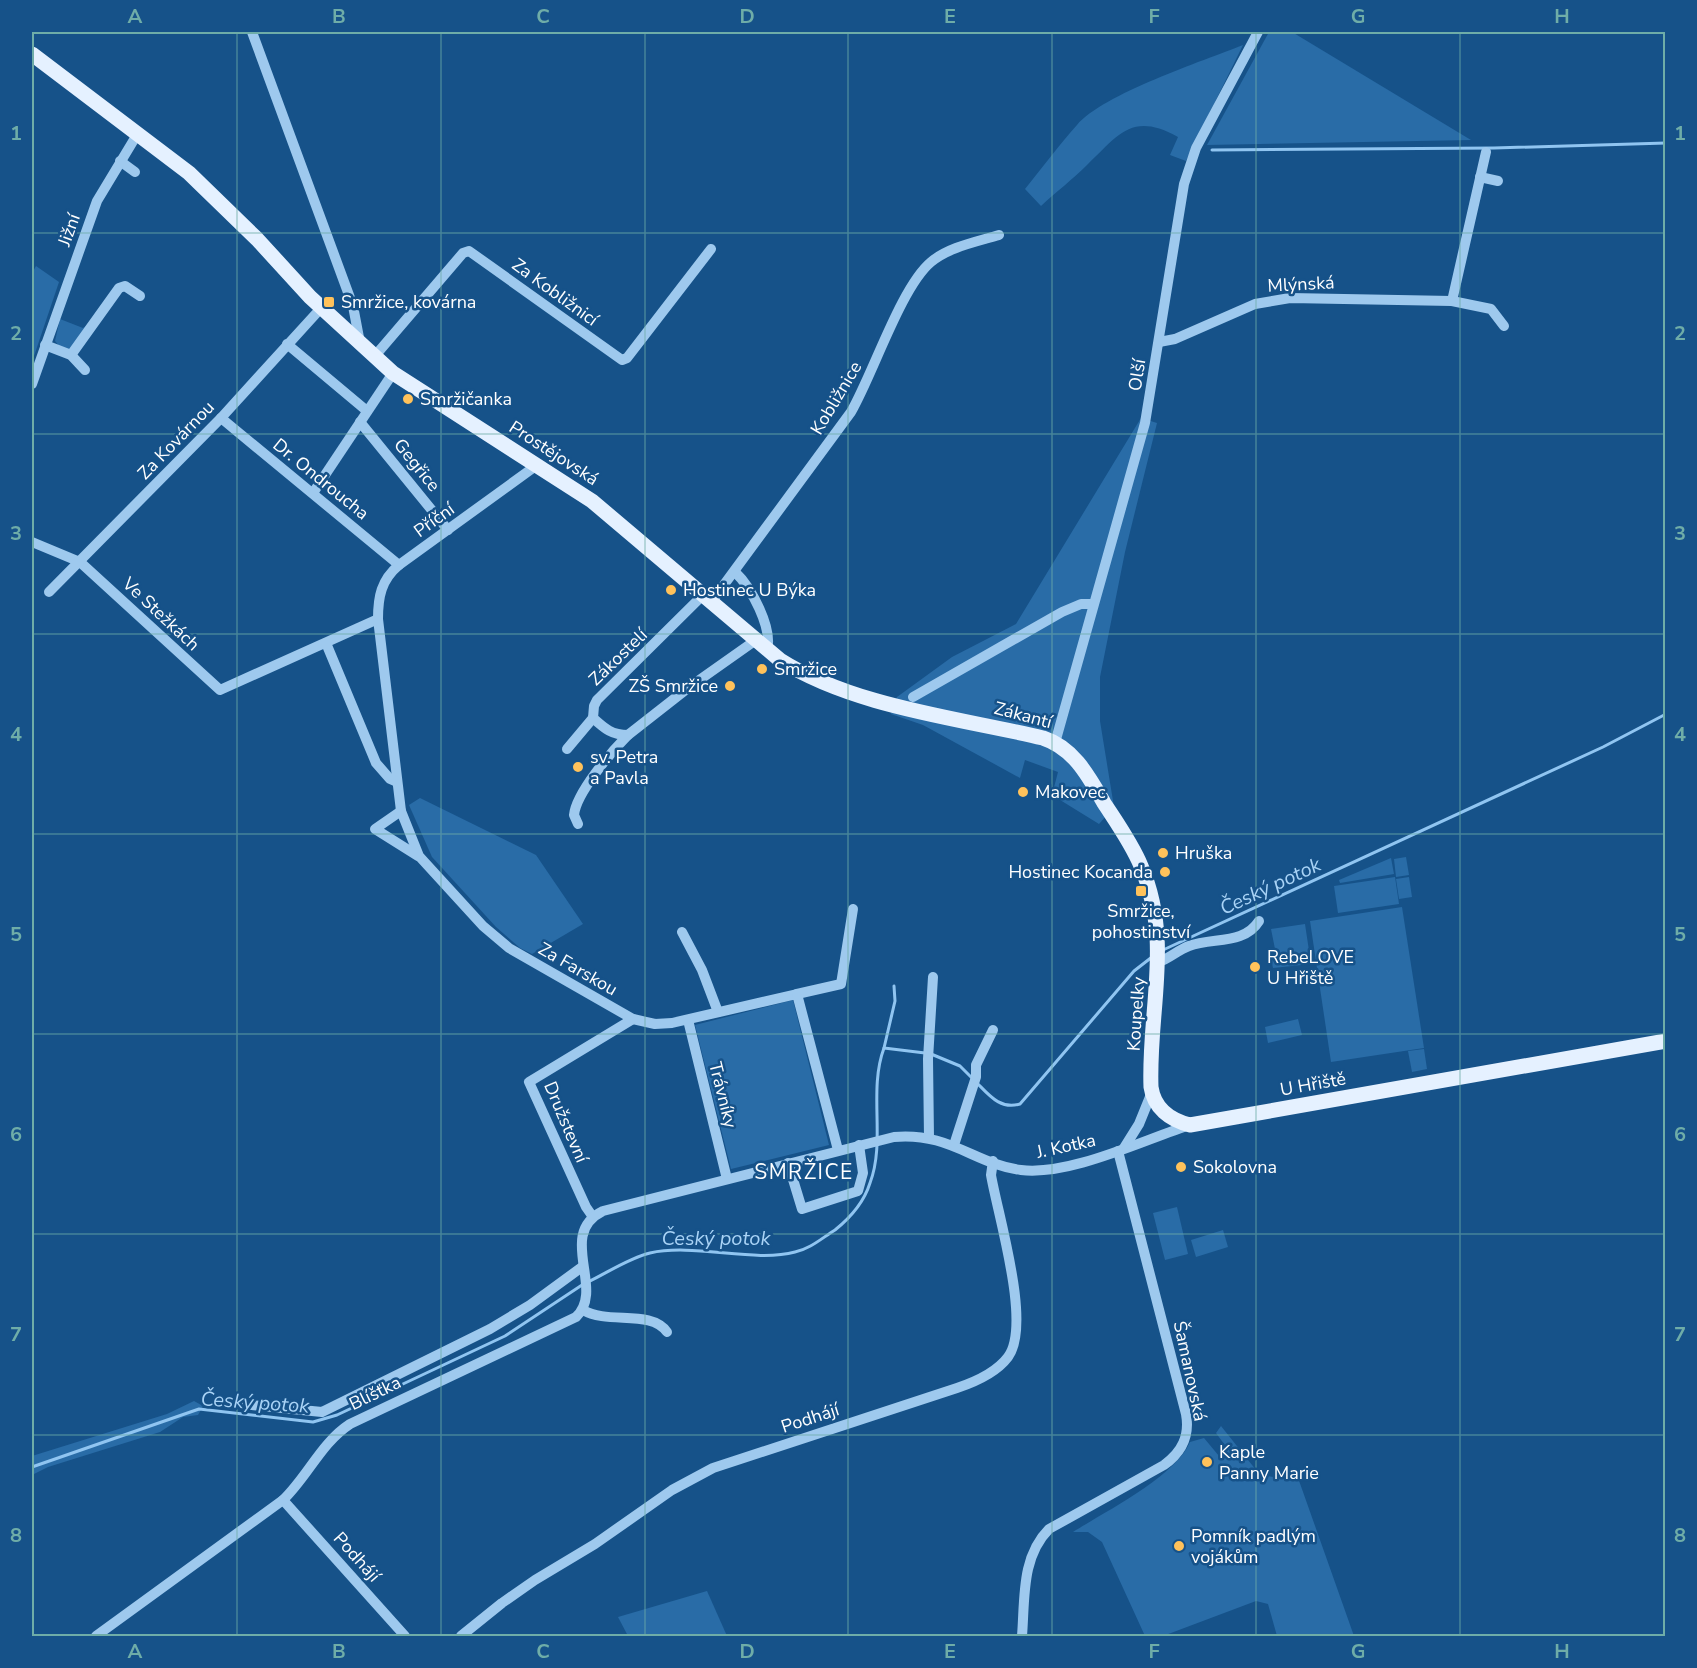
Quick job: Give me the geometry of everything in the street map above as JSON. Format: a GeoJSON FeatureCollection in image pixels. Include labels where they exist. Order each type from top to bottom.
{"type":"FeatureCollection","features":[{"type":"Feature","properties":{"kind":"main road","name":"Prostějovská"},"geometry":{"type":"LineString","coordinates":[[32,54],[189,173],[257,239],[321,308],[393,373],[537,465],[618,521],[768,650]]}},
{"type":"Feature","properties":{"kind":"main road","name":"Zákantí"},"geometry":{"type":"LineString","coordinates":[[768,650],[806,674],[870,698],[1055,743],[1082,768],[1140,863],[1152,901],[1159,940]]}},
{"type":"Feature","properties":{"kind":"main road","name":"Koupelky"},"geometry":{"type":"LineString","coordinates":[[1152,1091],[1159,940]]}},
{"type":"Feature","properties":{"kind":"main road","name":"U Hřiště"},"geometry":{"type":"LineString","coordinates":[[1190,1125],[1665,1041]]}},
{"type":"Feature","properties":{"kind":"main road"},"geometry":{"type":"LineString","coordinates":[[1152,1091],[1165,1114],[1190,1125]]}},
{"type":"Feature","properties":{"kind":"street"},"geometry":{"type":"LineString","coordinates":[[252,32],[353,306],[360,343]]}},
{"type":"Feature","properties":{"kind":"street","name":"Olší"},"geometry":{"type":"LineString","coordinates":[[1055,743],[1145,423],[1184,184],[1196,148],[1258,32]]}},
{"type":"Feature","properties":{"kind":"street","name":"Jižní"},"geometry":{"type":"LineString","coordinates":[[32,384],[97,201],[138,133]]}},
{"type":"Feature","properties":{"kind":"street"},"geometry":{"type":"LineString","coordinates":[[1452,300],[1486,152]]}},
{"type":"Feature","properties":{"kind":"street"},"geometry":{"type":"LineString","coordinates":[[120,161],[135,172]]}},
{"type":"Feature","properties":{"kind":"street"},"geometry":{"type":"LineString","coordinates":[[1480,177],[1498,181]]}},
{"type":"Feature","properties":{"kind":"street","name":"Kobližnice"},"geometry":{"type":"LineString","coordinates":[[708,598],[735,572],[851,412],[864,390],[905,298],[921,273],[930,263],[950,250],[999,235]]}},
{"type":"Feature","properties":{"kind":"street","name":"Za Kobližnicí"},"geometry":{"type":"LineString","coordinates":[[374,357],[463,253],[469,251],[622,360],[627,358],[711,249]]}},
{"type":"Feature","properties":{"kind":"street"},"geometry":{"type":"LineString","coordinates":[[71,355],[119,288],[125,286],[140,296]]}},
{"type":"Feature","properties":{"kind":"street","name":"Mlýnská"},"geometry":{"type":"LineString","coordinates":[[1159,342],[1175,339],[1244,308],[1275,299],[1452,300],[1491,309],[1504,326]]}},
{"type":"Feature","properties":{"kind":"street","name":"Za Kovárnou"},"geometry":{"type":"LineString","coordinates":[[49,592],[221,418],[321,308]]}},
{"type":"Feature","properties":{"kind":"street"},"geometry":{"type":"LineString","coordinates":[[287,344],[367,411]]}},
{"type":"Feature","properties":{"kind":"street"},"geometry":{"type":"LineString","coordinates":[[45,345],[71,355],[85,370]]}},
{"type":"Feature","properties":{"kind":"street"},"geometry":{"type":"LineString","coordinates":[[313,493],[393,373]]}},
{"type":"Feature","properties":{"kind":"street","name":"Dr. Ondroucha"},"geometry":{"type":"LineString","coordinates":[[221,418],[399,565]]}},
{"type":"Feature","properties":{"kind":"street","name":"Gegřice"},"geometry":{"type":"LineString","coordinates":[[360,422],[448,530]]}},
{"type":"Feature","properties":{"kind":"street","name":"Příční"},"geometry":{"type":"LineString","coordinates":[[401,811],[378,620],[378,604],[382,587],[390,572],[537,465]]}},
{"type":"Feature","properties":{"kind":"street","name":"Ve Stežkách"},"geometry":{"type":"LineString","coordinates":[[32,542],[80,562],[220,690],[326,643]]}},
{"type":"Feature","properties":{"kind":"street"},"geometry":{"type":"LineString","coordinates":[[735,572],[748,586],[756,604],[769,637],[768,650]]}},
{"type":"Feature","properties":{"kind":"street","name":"Zákostelí"},"geometry":{"type":"LineString","coordinates":[[567,749],[593,718],[597,700],[708,598]]}},
{"type":"Feature","properties":{"kind":"street"},"geometry":{"type":"LineString","coordinates":[[913,697],[1062,612],[1082,604],[1093,604]]}},
{"type":"Feature","properties":{"kind":"street"},"geometry":{"type":"LineString","coordinates":[[378,620],[326,643],[376,763],[390,779],[397,782]]}},
{"type":"Feature","properties":{"kind":"street"},"geometry":{"type":"LineString","coordinates":[[578,824],[574,815],[578,803],[606,757],[628,735],[688,688],[756,640]]}},
{"type":"Feature","properties":{"kind":"street"},"geometry":{"type":"LineString","coordinates":[[593,718],[609,732],[628,735]]}},
{"type":"Feature","properties":{"kind":"street"},"geometry":{"type":"LineString","coordinates":[[401,811],[375,829],[419,856]]}},
{"type":"Feature","properties":{"kind":"street","name":"Za Farskou"},"geometry":{"type":"LineString","coordinates":[[401,811],[419,856],[483,926],[509,948],[633,1020],[655,1024],[688,1020],[718,1012]]}},
{"type":"Feature","properties":{"kind":"street"},"geometry":{"type":"LineString","coordinates":[[682,932],[702,970],[718,1012],[841,984],[853,909]]}},
{"type":"Feature","properties":{"kind":"street"},"geometry":{"type":"LineString","coordinates":[[1159,960],[1193,945],[1235,939],[1255,927],[1259,921]]}},
{"type":"Feature","properties":{"kind":"street"},"geometry":{"type":"LineString","coordinates":[[929,1138],[929,1053],[933,977]]}},
{"type":"Feature","properties":{"kind":"street"},"geometry":{"type":"LineString","coordinates":[[797,994],[838,1150]]}},
{"type":"Feature","properties":{"kind":"street","name":"Družstevní"},"geometry":{"type":"LineString","coordinates":[[593,1217],[586,1207],[529,1082],[633,1020]]}},
{"type":"Feature","properties":{"kind":"street","name":"Trávníky"},"geometry":{"type":"LineString","coordinates":[[688,1020],[727,1179]]}},
{"type":"Feature","properties":{"kind":"street"},"geometry":{"type":"LineString","coordinates":[[667,1332],[653,1320],[600,1318],[583,1310],[586,1291],[582,1239],[593,1217],[603,1211],[882,1139],[913,1136],[954,1145],[974,1081],[976,1065],[993,1030]]}},
{"type":"Feature","properties":{"kind":"street","name":"Koupelky"},"geometry":{"type":"LineString","coordinates":[[1121,1149],[1139,1124],[1152,1091]]}},
{"type":"Feature","properties":{"kind":"street"},"geometry":{"type":"LineString","coordinates":[[1121,1149],[1190,1125]]}},
{"type":"Feature","properties":{"kind":"street"},"geometry":{"type":"LineString","coordinates":[[788,1163],[802,1209],[858,1191],[863,1173],[862,1144]]}},
{"type":"Feature","properties":{"kind":"street","name":"J. Kotka"},"geometry":{"type":"LineString","coordinates":[[954,1145],[1017,1169],[1041,1170],[1121,1149]]}},
{"type":"Feature","properties":{"kind":"street","name":"Šamanovská"},"geometry":{"type":"LineString","coordinates":[[1022,1636],[1028,1564],[1036,1544],[1049,1529],[1164,1465],[1179,1452],[1186,1435],[1186,1414],[1121,1149]]}},
{"type":"Feature","properties":{"kind":"street","name":"Podhájí"},"geometry":{"type":"LineString","coordinates":[[461,1636],[535,1580],[595,1544],[672,1490],[713,1468],[957,1388],[979,1379],[1002,1363],[1014,1346],[1018,1320],[991,1176],[993,1161]]}},
{"type":"Feature","properties":{"kind":"street","name":"Blíšťka"},"geometry":{"type":"LineString","coordinates":[[242,1404],[322,1412],[490,1329],[583,1272]]}},
{"type":"Feature","properties":{"kind":"street","name":"Blíšťka"},"geometry":{"type":"LineString","coordinates":[[96,1636],[283,1500],[299,1484],[329,1441],[350,1424],[568,1322],[583,1310]]}},
{"type":"Feature","properties":{"kind":"street","name":"Podhájí"},"geometry":{"type":"LineString","coordinates":[[283,1500],[405,1636]]}},
{"type":"Feature","properties":{"kind":"shaded area"},"geometry":{"type":"Polygon","coordinates":[[[1269,32],[1292,32],[1471,140],[1207,145],[1269,32]]]}},
{"type":"Feature","properties":{"kind":"shaded area"},"geometry":{"type":"Polygon","coordinates":[[[1243,45],[1186,161],[1170,155],[1178,137],[1148,126],[1137,127],[1117,137],[1041,206],[1025,189],[1071,132],[1090,113],[1130,90],[1243,45]]]}},
{"type":"Feature","properties":{"kind":"shaded area"},"geometry":{"type":"Polygon","coordinates":[[[36,266],[59,282],[32,362],[32,273],[36,266]]]}},
{"type":"Feature","properties":{"kind":"shaded area"},"geometry":{"type":"Polygon","coordinates":[[[60,319],[83,328],[86,326],[70,350],[60,347],[55,341],[60,319]]]}},
{"type":"Feature","properties":{"kind":"shaded area"},"geometry":{"type":"Polygon","coordinates":[[[1141,418],[1157,423],[1125,552],[1100,677],[1100,721],[1114,807],[1099,824],[1052,795],[1058,772],[1025,760],[1020,778],[923,725],[891,714],[897,697],[952,657],[1016,624],[1141,418]]]}},
{"type":"Feature","properties":{"kind":"shaded area"},"geometry":{"type":"Polygon","coordinates":[[[420,798],[536,855],[583,924],[532,954],[520,948],[496,927],[432,857],[409,805],[420,798]]]}},
{"type":"Feature","properties":{"kind":"shaded area"},"geometry":{"type":"Polygon","coordinates":[[[1406,857],[1409,875],[1396,877],[1394,859],[1406,857]]]}},
{"type":"Feature","properties":{"kind":"shaded area"},"geometry":{"type":"Polygon","coordinates":[[[1391,858],[1394,874],[1340,883],[1339,880],[1391,858]]]}},
{"type":"Feature","properties":{"kind":"shaded area"},"geometry":{"type":"Polygon","coordinates":[[[1395,877],[1399,904],[1338,913],[1334,886],[1395,877]]]}},
{"type":"Feature","properties":{"kind":"shaded area"},"geometry":{"type":"Polygon","coordinates":[[[1409,877],[1412,897],[1399,899],[1396,879],[1409,877]]]}},
{"type":"Feature","properties":{"kind":"shaded area"},"geometry":{"type":"Polygon","coordinates":[[[1402,907],[1424,1048],[1331,1062],[1310,921],[1402,907]]]}},
{"type":"Feature","properties":{"kind":"shaded area"},"geometry":{"type":"Polygon","coordinates":[[[1305,924],[1311,964],[1273,968],[1270,953],[1275,949],[1271,929],[1305,924]]]}},
{"type":"Feature","properties":{"kind":"shaded area"},"geometry":{"type":"Polygon","coordinates":[[[793,1000],[829,1145],[731,1169],[695,1025],[793,1000]]]}},
{"type":"Feature","properties":{"kind":"shaded area"},"geometry":{"type":"Polygon","coordinates":[[[1298,1019],[1302,1035],[1268,1043],[1265,1027],[1298,1019]]]}},
{"type":"Feature","properties":{"kind":"shaded area"},"geometry":{"type":"Polygon","coordinates":[[[1424,1049],[1427,1069],[1412,1072],[1408,1051],[1424,1049]]]}},
{"type":"Feature","properties":{"kind":"shaded area"},"geometry":{"type":"Polygon","coordinates":[[[1177,1207],[1188,1254],[1165,1260],[1153,1213],[1177,1207]]]}},
{"type":"Feature","properties":{"kind":"shaded area"},"geometry":{"type":"Polygon","coordinates":[[[1223,1230],[1228,1247],[1196,1257],[1191,1240],[1223,1230]]]}},
{"type":"Feature","properties":{"kind":"shaded area"},"geometry":{"type":"Polygon","coordinates":[[[194,1401],[203,1406],[198,1415],[183,1417],[160,1432],[48,1467],[32,1475],[32,1456],[167,1414],[194,1401]]]}},
{"type":"Feature","properties":{"kind":"shaded area"},"geometry":{"type":"Polygon","coordinates":[[[1221,1426],[1260,1475],[1280,1478],[1297,1475],[1354,1636],[1277,1636],[1268,1604],[1256,1601],[1163,1636],[1145,1636],[1102,1542],[1088,1532],[1073,1532],[1121,1504],[1155,1480],[1182,1455],[1190,1442],[1204,1438],[1219,1456],[1227,1448],[1216,1433],[1221,1426]]]}},
{"type":"Feature","properties":{"kind":"shaded area"},"geometry":{"type":"Polygon","coordinates":[[[707,1591],[727,1636],[628,1636],[618,1617],[707,1591]]]}},
{"type":"Feature","properties":{"kind":"waterway"},"geometry":{"type":"LineString","coordinates":[[1212,150],[1494,148],[1666,143]]}},
{"type":"Feature","properties":{"kind":"waterway","name":"Český potok"},"geometry":{"type":"LineString","coordinates":[[1163,950],[1603,747],[1666,714]]}},
{"type":"Feature","properties":{"kind":"waterway","name":"Český potok"},"geometry":{"type":"LineString","coordinates":[[976,1082],[995,1100],[1007,1105],[1020,1104],[1134,971],[1152,957]]}},
{"type":"Feature","properties":{"kind":"waterway"},"geometry":{"type":"LineString","coordinates":[[884,1048],[895,1001],[894,986]]}},
{"type":"Feature","properties":{"kind":"waterway","name":"Český potok"},"geometry":{"type":"LineString","coordinates":[[588,1282],[626,1262],[650,1253],[685,1250],[743,1255],[779,1255],[795,1252],[816,1243],[851,1215],[867,1190],[875,1167],[877,1081],[884,1048],[925,1053]]}},
{"type":"Feature","properties":{"kind":"waterway","name":"Český potok"},"geometry":{"type":"LineString","coordinates":[[931,1054],[960,1066],[972,1078]]}},
{"type":"Feature","properties":{"kind":"waterway","name":"Český potok"},"geometry":{"type":"LineString","coordinates":[[32,1467],[199,1409],[313,1422],[337,1415],[505,1336],[582,1285]]}},
{"type":"Feature","properties":{"kind":"place","name":"Smržice, kovárna"},"geometry":{"type":"Point","coordinates":[329,302]}},
{"type":"Feature","properties":{"kind":"place","name":"Smržičanka"},"geometry":{"type":"Point","coordinates":[408,399]}},
{"type":"Feature","properties":{"kind":"place","name":"Hostinec U Býka"},"geometry":{"type":"Point","coordinates":[671,590]}},
{"type":"Feature","properties":{"kind":"place","name":"Smržice"},"geometry":{"type":"Point","coordinates":[762,669]}},
{"type":"Feature","properties":{"kind":"place","name":"ZŠ Smržice"},"geometry":{"type":"Point","coordinates":[730,686]}},
{"type":"Feature","properties":{"kind":"place","name":"sv. Petra a Pavla"},"geometry":{"type":"Point","coordinates":[578,767]}},
{"type":"Feature","properties":{"kind":"place","name":"Makovec"},"geometry":{"type":"Point","coordinates":[1023,792]}},
{"type":"Feature","properties":{"kind":"place","name":"Hruška"},"geometry":{"type":"Point","coordinates":[1163,853]}},
{"type":"Feature","properties":{"kind":"place","name":"Hostinec Kocanda"},"geometry":{"type":"Point","coordinates":[1165,872]}},
{"type":"Feature","properties":{"kind":"place","name":"Smržice, pohostinství"},"geometry":{"type":"Point","coordinates":[1141,891]}},
{"type":"Feature","properties":{"kind":"place","name":"RebeLOVE U Hřiště"},"geometry":{"type":"Point","coordinates":[1255,967]}},
{"type":"Feature","properties":{"kind":"place","name":"Sokolovna"},"geometry":{"type":"Point","coordinates":[1181,1167]}},
{"type":"Feature","properties":{"kind":"place","name":"Kaple Panny Marie"},"geometry":{"type":"Point","coordinates":[1207,1462]}},
{"type":"Feature","properties":{"kind":"place","name":"Pomník padlým vojákům"},"geometry":{"type":"Point","coordinates":[1179,1546]}},
{"type":"Feature","properties":{"kind":"district","name":"SMRŽICE"},"geometry":{"type":"Point","coordinates":[804,1172]}}]}
